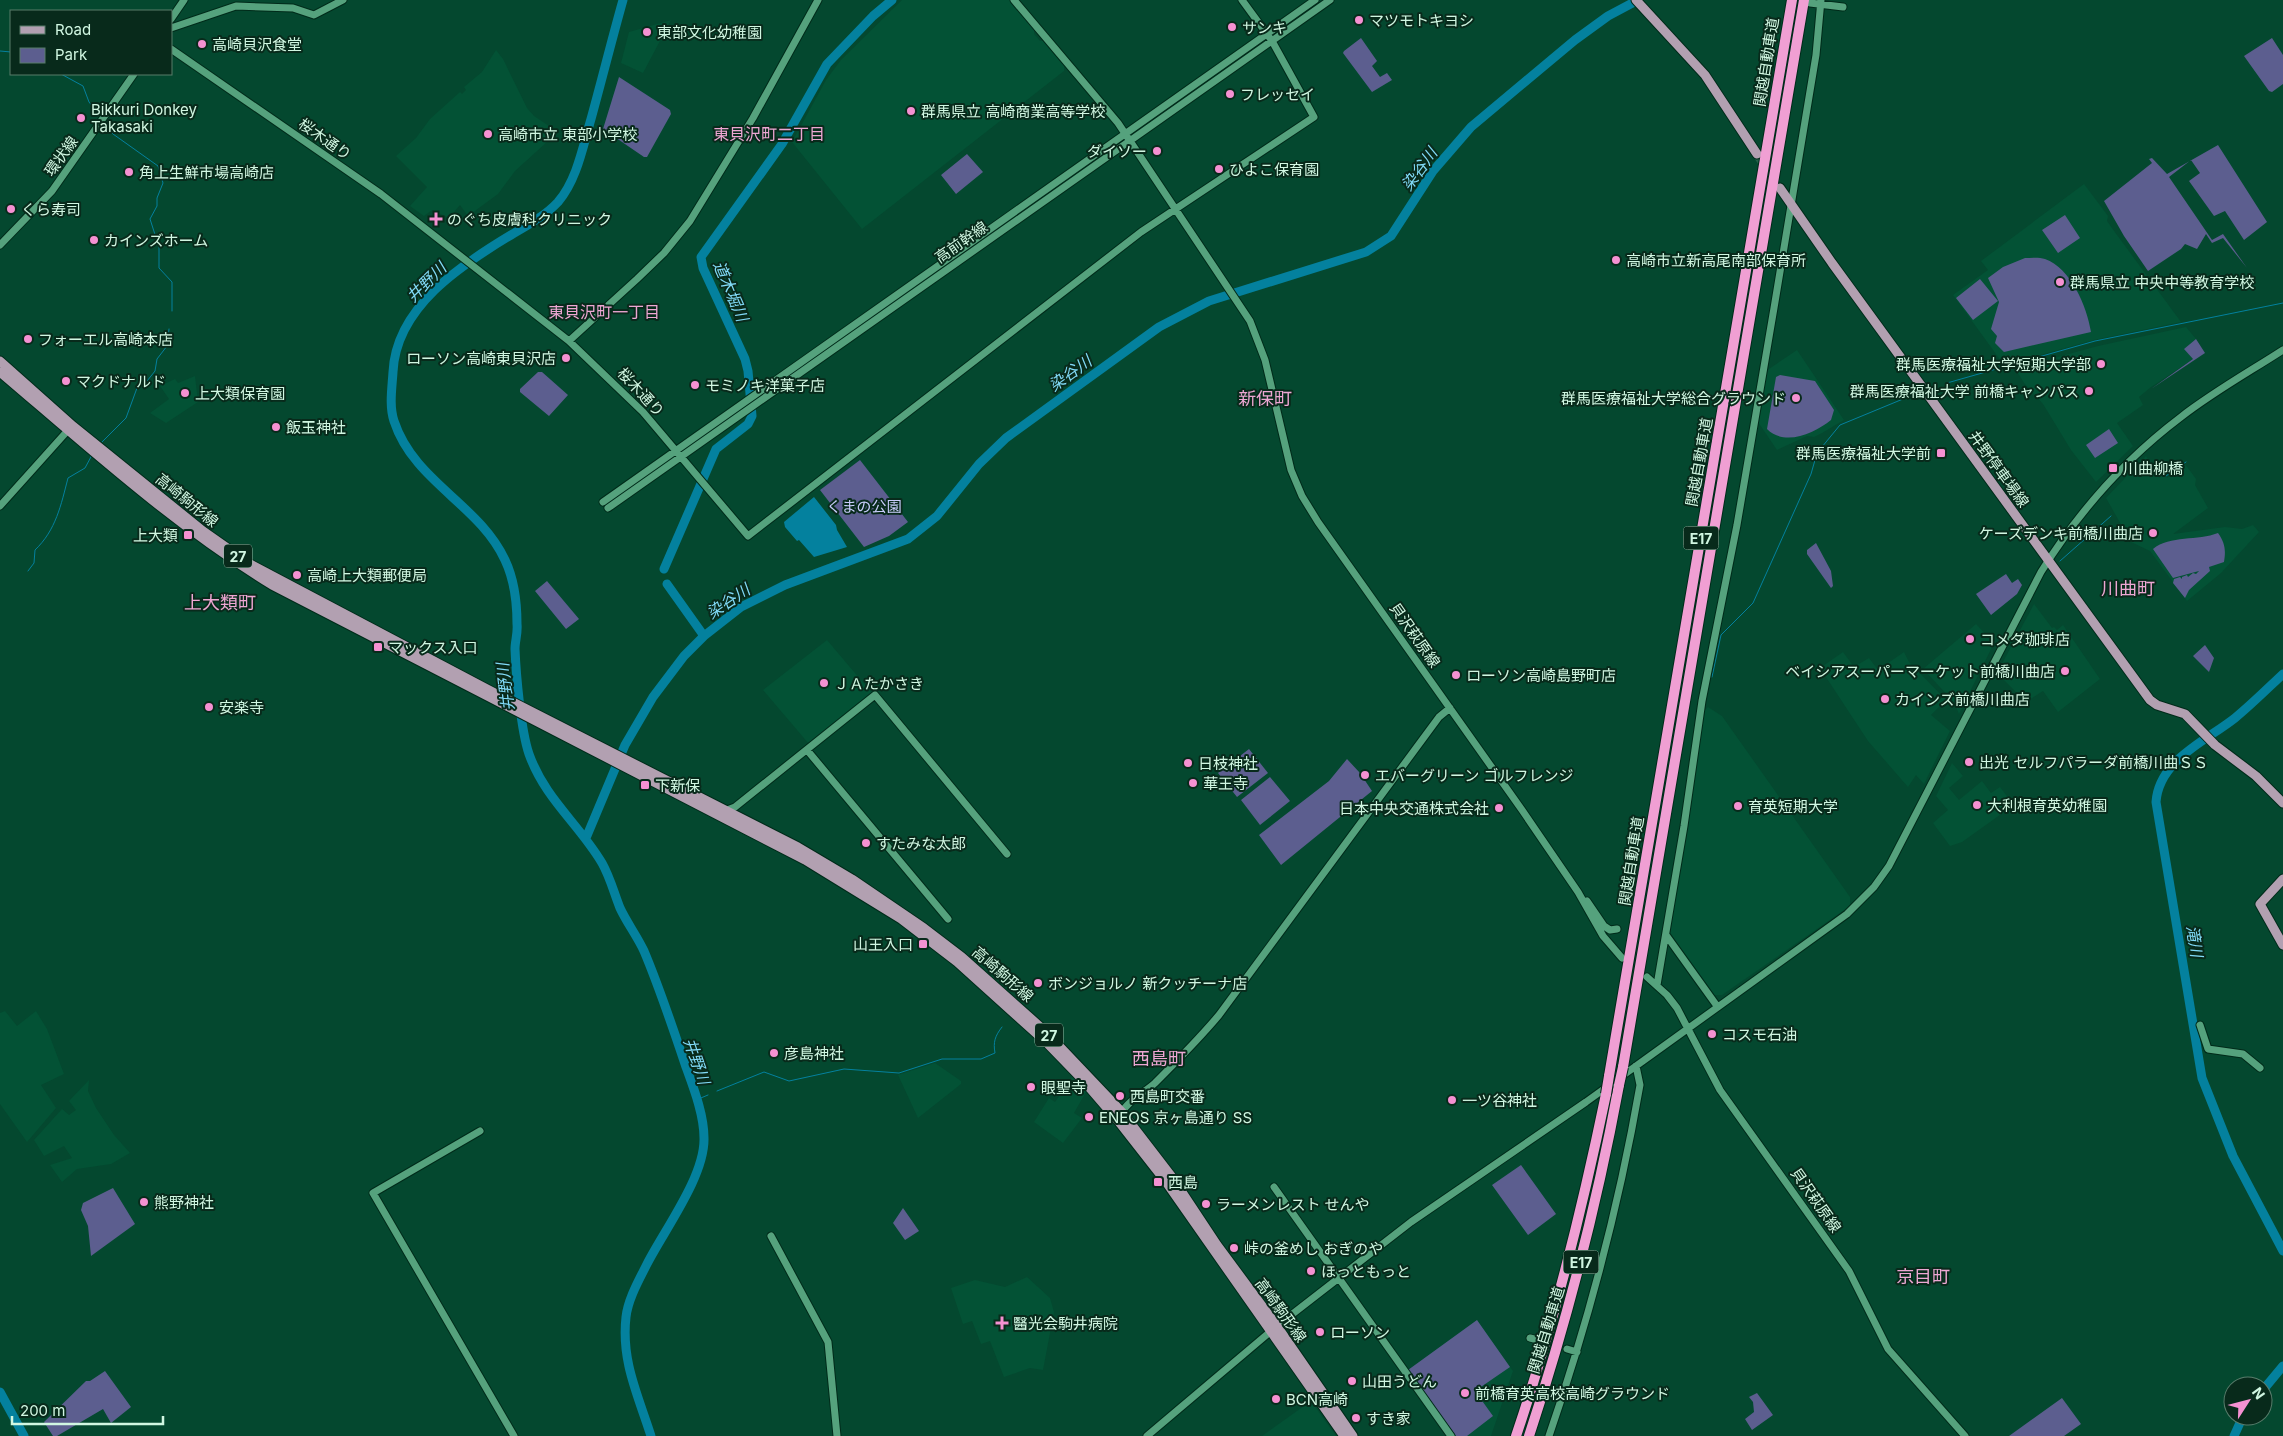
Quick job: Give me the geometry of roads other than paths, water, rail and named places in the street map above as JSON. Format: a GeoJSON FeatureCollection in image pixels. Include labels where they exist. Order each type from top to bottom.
{"type":"FeatureCollection","features":[{"type":"Feature","properties":{"kind":"highway","name":"関越自動車道"},"geometry":{"type":"LineString","coordinates":[[1516,1436],[1568,1264],[1606,1094],[1792,0]]}},
{"type":"Feature","properties":{"kind":"highway","name":"関越自動車道"},"geometry":{"type":"LineString","coordinates":[[1528,1436],[1578,1277],[1607,1152],[1807,2]]}},
{"type":"Feature","properties":{"kind":"main road"},"geometry":{"type":"LineString","coordinates":[[1636,0],[1706,75],[1757,154]]}},
{"type":"Feature","properties":{"kind":"main road","name":"井野停車場線"},"geometry":{"type":"LineString","coordinates":[[1780,188],[2150,700],[2157,705],[2185,714],[2211,742],[2260,780],[2283,803]]}},
{"type":"Feature","properties":{"kind":"main road","name":"高崎駒形線"},"geometry":{"type":"LineString","coordinates":[[0,361],[70,428]]}},
{"type":"Feature","properties":{"kind":"main road","name":"高崎駒形線"},"geometry":{"type":"LineString","coordinates":[[0,372],[203,531],[250,564],[532,716],[609,755],[727,810],[852,879],[947,945],[1046,1032],[1122,1112],[1172,1177],[1344,1436]]}},
{"type":"Feature","properties":{"kind":"main road","name":"高崎駒形線"},"geometry":{"type":"LineString","coordinates":[[628,764],[805,860],[901,919],[957,962],[1009,1006],[1082,1079],[1119,1122],[1166,1182],[1353,1436]]}},
{"type":"Feature","properties":{"kind":"main road"},"geometry":{"type":"LineString","coordinates":[[2283,879],[2260,904],[2283,944]]}},
{"type":"Feature","properties":{"kind":"street"},"geometry":{"type":"LineString","coordinates":[[172,18],[184,0]]}},
{"type":"Feature","properties":{"kind":"street"},"geometry":{"type":"LineString","coordinates":[[172,28],[236,6],[293,8],[314,15],[343,0]]}},
{"type":"Feature","properties":{"kind":"street"},"geometry":{"type":"LineString","coordinates":[[569,341],[664,253],[690,221],[753,118],[818,0]]}},
{"type":"Feature","properties":{"kind":"street","name":"貝沢萩原線"},"geometry":{"type":"LineString","coordinates":[[1014,0],[1131,141],[1238,302],[1250,321],[1264,360],[1291,470],[1302,496],[1318,522],[1578,892],[1603,936],[1622,958]]}},
{"type":"Feature","properties":{"kind":"street"},"geometry":{"type":"LineString","coordinates":[[1175,208],[1314,117],[1272,41],[1242,0]]}},
{"type":"Feature","properties":{"kind":"street","name":"高前幹線"},"geometry":{"type":"LineString","coordinates":[[608,508],[678,454],[1315,0]]}},
{"type":"Feature","properties":{"kind":"street","name":"高前幹線"},"geometry":{"type":"LineString","coordinates":[[603,502],[678,454],[1131,141],[1330,0]]}},
{"type":"Feature","properties":{"kind":"street"},"geometry":{"type":"LineString","coordinates":[[1807,2],[1821,2],[1843,7]]}},
{"type":"Feature","properties":{"kind":"street"},"geometry":{"type":"LineString","coordinates":[[1657,984],[1702,701],[1737,525],[1791,205],[1816,55],[1821,2]]}},
{"type":"Feature","properties":{"kind":"street","name":"桜木通り"},"geometry":{"type":"LineString","coordinates":[[172,50],[381,194],[569,341],[643,412],[748,536],[1175,208]]}},
{"type":"Feature","properties":{"kind":"street","name":"環状線"},"geometry":{"type":"LineString","coordinates":[[0,246],[52,192],[133,75]]}},
{"type":"Feature","properties":{"kind":"street"},"geometry":{"type":"LineString","coordinates":[[1147,1436],[1339,1276],[1411,1222],[1636,1066],[1687,1027],[1847,914],[1874,887],[1889,866],[2016,619],[2048,561],[2088,504],[2146,445],[2194,407],[2283,350]]}},
{"type":"Feature","properties":{"kind":"street"},"geometry":{"type":"LineString","coordinates":[[0,506],[70,428]]}},
{"type":"Feature","properties":{"kind":"street"},"geometry":{"type":"LineString","coordinates":[[727,810],[735,807],[875,695],[1007,854]]}},
{"type":"Feature","properties":{"kind":"street"},"geometry":{"type":"LineString","coordinates":[[1119,1122],[1122,1112],[1154,1084],[1213,1022],[1434,725],[1450,708]]}},
{"type":"Feature","properties":{"kind":"street"},"geometry":{"type":"LineString","coordinates":[[807,750],[948,919]]}},
{"type":"Feature","properties":{"kind":"street"},"geometry":{"type":"LineString","coordinates":[[1578,892],[1591,905],[1604,926],[1610,930],[1616,929]]}},
{"type":"Feature","properties":{"kind":"street"},"geometry":{"type":"LineString","coordinates":[[1666,934],[1718,1006]]}},
{"type":"Feature","properties":{"kind":"street","name":"貝沢萩原線"},"geometry":{"type":"LineString","coordinates":[[1647,977],[1657,984],[1678,1008],[1720,1090],[1849,1271],[1888,1349],[1965,1436]]}},
{"type":"Feature","properties":{"kind":"street"},"geometry":{"type":"LineString","coordinates":[[2200,1025],[2208,1049],[2243,1054],[2260,1068]]}},
{"type":"Feature","properties":{"kind":"street"},"geometry":{"type":"LineString","coordinates":[[1549,1436],[1576,1352],[1610,1234],[1640,1085],[1636,1066]]}},
{"type":"Feature","properties":{"kind":"street"},"geometry":{"type":"LineString","coordinates":[[480,1131],[374,1193],[514,1436]]}},
{"type":"Feature","properties":{"kind":"street"},"geometry":{"type":"LineString","coordinates":[[1274,1187],[1452,1436]]}},
{"type":"Feature","properties":{"kind":"street"},"geometry":{"type":"LineString","coordinates":[[771,1236],[828,1342],[837,1436]]}},
{"type":"Feature","properties":{"kind":"street"},"geometry":{"type":"LineString","coordinates":[[1566,1349],[1576,1352]]}},
{"type":"Feature","properties":{"kind":"waterway","name":"井野川"},"geometry":{"type":"LineString","coordinates":[[623,0],[582,151],[575,173],[565,193],[542,216],[452,274],[418,308],[406,327],[397,349],[391,403],[392,415],[403,442],[416,461],[480,523],[494,540],[505,560],[511,575],[516,600],[516,673],[521,717],[529,754],[544,785],[593,849],[605,868],[620,908],[650,965],[700,1111],[704,1138],[703,1153],[698,1169],[683,1202],[637,1283],[626,1317],[625,1333],[628,1363],[651,1436]]}},
{"type":"Feature","properties":{"kind":"waterway","name":"道木堀川"},"geometry":{"type":"LineString","coordinates":[[664,569],[716,449],[748,424],[752,416],[748,371],[745,359],[703,268],[701,257],[782,144],[827,64],[873,16],[892,0]]}},
{"type":"Feature","properties":{"kind":"waterway","name":"染谷川"},"geometry":{"type":"LineString","coordinates":[[586,838],[625,745],[653,697],[684,656],[704,636],[741,607],[785,585],[908,539],[937,516],[979,464],[1006,438],[1159,327],[1209,301],[1366,252],[1391,236],[1433,171],[1471,127],[1575,40],[1608,16],[1638,0]]}},
{"type":"Feature","properties":{"kind":"waterway"},"geometry":{"type":"LineString","coordinates":[[0,51],[10,52]]}},
{"type":"Feature","properties":{"kind":"waterway"},"geometry":{"type":"LineString","coordinates":[[63,75],[83,86],[89,102],[101,117]]}},
{"type":"Feature","properties":{"kind":"waterway"},"geometry":{"type":"LineString","coordinates":[[104,123],[113,134],[158,166],[163,183],[157,198],[157,206],[150,219],[159,247],[159,268],[172,282],[172,311]]}},
{"type":"Feature","properties":{"kind":"waterway"},"geometry":{"type":"LineString","coordinates":[[1947,383],[2095,341],[2283,303]]}},
{"type":"Feature","properties":{"kind":"waterway"},"geometry":{"type":"LineString","coordinates":[[100,444],[126,418],[137,388],[147,381],[155,371],[157,359],[167,346],[169,329]]}},
{"type":"Feature","properties":{"kind":"waterway"},"geometry":{"type":"LineString","coordinates":[[1712,677],[1721,635],[1753,603],[1811,474],[1817,453],[1840,425],[1920,392]]}},
{"type":"Feature","properties":{"kind":"waterway"},"geometry":{"type":"LineString","coordinates":[[28,571],[34,563],[35,550],[48,534],[57,517],[68,478],[85,468],[92,455]]}},
{"type":"Feature","properties":{"kind":"waterway"},"geometry":{"type":"LineString","coordinates":[[2166,476],[2186,462]]}},
{"type":"Feature","properties":{"kind":"waterway"},"geometry":{"type":"LineString","coordinates":[[2060,561],[2111,516]]}},
{"type":"Feature","properties":{"kind":"waterway","name":"道木堀川"},"geometry":{"type":"LineString","coordinates":[[667,584],[704,636]]}},
{"type":"Feature","properties":{"kind":"waterway","name":"滝川"},"geometry":{"type":"LineString","coordinates":[[2283,674],[2235,718],[2175,763],[2159,787],[2156,802],[2202,1078],[2233,1156],[2283,1251]]}},
{"type":"Feature","properties":{"kind":"waterway"},"geometry":{"type":"LineString","coordinates":[[717,1091],[764,1072],[789,1081],[844,1069],[899,1073],[942,1059],[981,1059],[995,1053],[995,1039],[1002,1027]]}},
{"type":"Feature","properties":{"kind":"waterway"},"geometry":{"type":"LineString","coordinates":[[696,1100],[708,1095]]}},
{"type":"Feature","properties":{"kind":"waterway","name":"滝川"},"geometry":{"type":"LineString","coordinates":[[2273,1378],[2283,1366]]}},
{"type":"Feature","properties":{"kind":"waterway"},"geometry":{"type":"LineString","coordinates":[[0,1392],[24,1436]]}},
{"type":"Feature","properties":{"kind":"waterway","name":"滝川"},"geometry":{"type":"LineString","coordinates":[[2234,1436],[2238,1426]]}},
{"type":"Feature","properties":{"kind":"tunnel"},"geometry":{"type":"LineString","coordinates":[[1757,154],[1776,183]]}},
{"type":"Feature","properties":{"kind":"place","name":"マツモトキヨシ"},"geometry":{"type":"Point","coordinates":[1359,20]}},
{"type":"Feature","properties":{"kind":"place","name":"サンキ"},"geometry":{"type":"Point","coordinates":[1232,27]}},
{"type":"Feature","properties":{"kind":"place","name":"東部文化幼稚園"},"geometry":{"type":"Point","coordinates":[647,32]}},
{"type":"Feature","properties":{"kind":"place","name":"高崎貝沢食堂"},"geometry":{"type":"Point","coordinates":[202,44]}},
{"type":"Feature","properties":{"kind":"place","name":"フレッセイ"},"geometry":{"type":"Point","coordinates":[1230,94]}},
{"type":"Feature","properties":{"kind":"place","name":"群馬県立 高崎商業高等学校"},"geometry":{"type":"Point","coordinates":[911,111]}},
{"type":"Feature","properties":{"kind":"place","name":"Bikkuri Donkey Takasaki"},"geometry":{"type":"Point","coordinates":[81,118]}},
{"type":"Feature","properties":{"kind":"place","name":"高崎市立 東部小学校"},"geometry":{"type":"Point","coordinates":[488,134]}},
{"type":"Feature","properties":{"kind":"place","name":"ダイソー"},"geometry":{"type":"Point","coordinates":[1157,151]}},
{"type":"Feature","properties":{"kind":"place","name":"ひよこ保育園"},"geometry":{"type":"Point","coordinates":[1219,169]}},
{"type":"Feature","properties":{"kind":"place","name":"角上生鮮市場高崎店"},"geometry":{"type":"Point","coordinates":[129,172]}},
{"type":"Feature","properties":{"kind":"place","name":"くら寿司"},"geometry":{"type":"Point","coordinates":[11,209]}},
{"type":"Feature","properties":{"kind":"place","name":"のぐち皮膚科クリニック"},"geometry":{"type":"Point","coordinates":[436,219]}},
{"type":"Feature","properties":{"kind":"place","name":"カインズホーム"},"geometry":{"type":"Point","coordinates":[94,240]}},
{"type":"Feature","properties":{"kind":"place","name":"高崎市立新高尾南部保育所"},"geometry":{"type":"Point","coordinates":[1616,260]}},
{"type":"Feature","properties":{"kind":"place","name":"群馬県立 中央中等教育学校"},"geometry":{"type":"Point","coordinates":[2060,282]}},
{"type":"Feature","properties":{"kind":"place","name":"フォーエル高崎本店"},"geometry":{"type":"Point","coordinates":[28,339]}},
{"type":"Feature","properties":{"kind":"place","name":"ローソン高崎東貝沢店"},"geometry":{"type":"Point","coordinates":[566,358]}},
{"type":"Feature","properties":{"kind":"place","name":"群馬医療福祉大学短期大学部"},"geometry":{"type":"Point","coordinates":[2101,364]}},
{"type":"Feature","properties":{"kind":"place","name":"マクドナルド"},"geometry":{"type":"Point","coordinates":[66,381]}},
{"type":"Feature","properties":{"kind":"place","name":"モミノキ洋菓子店"},"geometry":{"type":"Point","coordinates":[695,385]}},
{"type":"Feature","properties":{"kind":"place","name":"群馬医療福祉大学 前橋キャンパス"},"geometry":{"type":"Point","coordinates":[2089,391]}},
{"type":"Feature","properties":{"kind":"place","name":"上大類保育園"},"geometry":{"type":"Point","coordinates":[185,393]}},
{"type":"Feature","properties":{"kind":"place","name":"群馬医療福祉大学総合グラウンド"},"geometry":{"type":"Point","coordinates":[1796,398]}},
{"type":"Feature","properties":{"kind":"place","name":"飯玉神社"},"geometry":{"type":"Point","coordinates":[276,427]}},
{"type":"Feature","properties":{"kind":"place","name":"群馬医療福祉大学前"},"geometry":{"type":"Point","coordinates":[1941,453]}},
{"type":"Feature","properties":{"kind":"place","name":"川曲柳橋"},"geometry":{"type":"Point","coordinates":[2113,468]}},
{"type":"Feature","properties":{"kind":"place","name":"ケーズデンキ前橋川曲店"},"geometry":{"type":"Point","coordinates":[2153,533]}},
{"type":"Feature","properties":{"kind":"place","name":"上大類"},"geometry":{"type":"Point","coordinates":[188,535]}},
{"type":"Feature","properties":{"kind":"place","name":"高崎上大類郵便局"},"geometry":{"type":"Point","coordinates":[297,575]}},
{"type":"Feature","properties":{"kind":"place","name":"コメダ珈琲店"},"geometry":{"type":"Point","coordinates":[1970,639]}},
{"type":"Feature","properties":{"kind":"place","name":"マックス入口"},"geometry":{"type":"Point","coordinates":[378,647]}},
{"type":"Feature","properties":{"kind":"place","name":"ベイシアスーパーマーケット前橋川曲店"},"geometry":{"type":"Point","coordinates":[2065,671]}},
{"type":"Feature","properties":{"kind":"place","name":"ローソン高崎島野町店"},"geometry":{"type":"Point","coordinates":[1456,675]}},
{"type":"Feature","properties":{"kind":"place","name":"ＪＡたかさき"},"geometry":{"type":"Point","coordinates":[824,683]}},
{"type":"Feature","properties":{"kind":"place","name":"カインズ前橋川曲店"},"geometry":{"type":"Point","coordinates":[1885,699]}},
{"type":"Feature","properties":{"kind":"place","name":"安楽寺"},"geometry":{"type":"Point","coordinates":[209,707]}},
{"type":"Feature","properties":{"kind":"place","name":"出光 セルフパラーダ前橋川曲ＳＳ"},"geometry":{"type":"Point","coordinates":[1969,762]}},
{"type":"Feature","properties":{"kind":"place","name":"日枝神社"},"geometry":{"type":"Point","coordinates":[1188,763]}},
{"type":"Feature","properties":{"kind":"place","name":"エバーグリーン ゴルフレンジ"},"geometry":{"type":"Point","coordinates":[1365,775]}},
{"type":"Feature","properties":{"kind":"place","name":"華王寺"},"geometry":{"type":"Point","coordinates":[1193,783]}},
{"type":"Feature","properties":{"kind":"place","name":"下新保"},"geometry":{"type":"Point","coordinates":[645,785]}},
{"type":"Feature","properties":{"kind":"place","name":"大利根育英幼稚園"},"geometry":{"type":"Point","coordinates":[1977,805]}},
{"type":"Feature","properties":{"kind":"place","name":"育英短期大学"},"geometry":{"type":"Point","coordinates":[1738,806]}},
{"type":"Feature","properties":{"kind":"place","name":"日本中央交通株式会社"},"geometry":{"type":"Point","coordinates":[1499,808]}},
{"type":"Feature","properties":{"kind":"place","name":"すたみな太郎"},"geometry":{"type":"Point","coordinates":[866,843]}},
{"type":"Feature","properties":{"kind":"place","name":"山王入口"},"geometry":{"type":"Point","coordinates":[923,944]}},
{"type":"Feature","properties":{"kind":"place","name":"ボンジョルノ 新クッチーナ店"},"geometry":{"type":"Point","coordinates":[1038,983]}},
{"type":"Feature","properties":{"kind":"place","name":"コスモ石油"},"geometry":{"type":"Point","coordinates":[1712,1034]}},
{"type":"Feature","properties":{"kind":"place","name":"彦島神社"},"geometry":{"type":"Point","coordinates":[774,1053]}},
{"type":"Feature","properties":{"kind":"place","name":"眼聖寺"},"geometry":{"type":"Point","coordinates":[1031,1087]}},
{"type":"Feature","properties":{"kind":"place","name":"西島町交番"},"geometry":{"type":"Point","coordinates":[1120,1096]}},
{"type":"Feature","properties":{"kind":"place","name":"一ツ谷神社"},"geometry":{"type":"Point","coordinates":[1452,1100]}},
{"type":"Feature","properties":{"kind":"place","name":"ENEOS 京ヶ島通り SS"},"geometry":{"type":"Point","coordinates":[1089,1117]}},
{"type":"Feature","properties":{"kind":"place","name":"西島"},"geometry":{"type":"Point","coordinates":[1158,1182]}},
{"type":"Feature","properties":{"kind":"place","name":"熊野神社"},"geometry":{"type":"Point","coordinates":[144,1202]}},
{"type":"Feature","properties":{"kind":"place","name":"ラーメンレスト せんや"},"geometry":{"type":"Point","coordinates":[1206,1204]}},
{"type":"Feature","properties":{"kind":"place","name":"峠の釜めし おぎのや"},"geometry":{"type":"Point","coordinates":[1234,1248]}},
{"type":"Feature","properties":{"kind":"place","name":"ほっともっと"},"geometry":{"type":"Point","coordinates":[1311,1271]}},
{"type":"Feature","properties":{"kind":"place","name":"醫光会駒井病院"},"geometry":{"type":"Point","coordinates":[1002,1323]}},
{"type":"Feature","properties":{"kind":"place","name":"ローソン"},"geometry":{"type":"Point","coordinates":[1320,1332]}},
{"type":"Feature","properties":{"kind":"place","name":"山田うどん"},"geometry":{"type":"Point","coordinates":[1352,1381]}},
{"type":"Feature","properties":{"kind":"place","name":"前橋育英高校高崎グラウンド"},"geometry":{"type":"Point","coordinates":[1465,1393]}},
{"type":"Feature","properties":{"kind":"place","name":"BCN高崎"},"geometry":{"type":"Point","coordinates":[1276,1399]}},
{"type":"Feature","properties":{"kind":"place","name":"すき家"},"geometry":{"type":"Point","coordinates":[1356,1418]}},
{"type":"Feature","properties":{"kind":"district","name":"東貝沢町二丁目"},"geometry":{"type":"Point","coordinates":[769,134]}},
{"type":"Feature","properties":{"kind":"district","name":"東貝沢町一丁目"},"geometry":{"type":"Point","coordinates":[604,312]}},
{"type":"Feature","properties":{"kind":"district","name":"新保町"},"geometry":{"type":"Point","coordinates":[1265,398]}},
{"type":"Feature","properties":{"kind":"district","name":"川曲町"},"geometry":{"type":"Point","coordinates":[2128,588]}},
{"type":"Feature","properties":{"kind":"district","name":"上大類町"},"geometry":{"type":"Point","coordinates":[220,602]}},
{"type":"Feature","properties":{"kind":"district","name":"西島町"},"geometry":{"type":"Point","coordinates":[1159,1058]}},
{"type":"Feature","properties":{"kind":"district","name":"京目町"},"geometry":{"type":"Point","coordinates":[1923,1276]}},
{"type":"Feature","properties":{"kind":"park label","name":"くまの公園"},"geometry":{"type":"Point","coordinates":[864,506]}}]}
